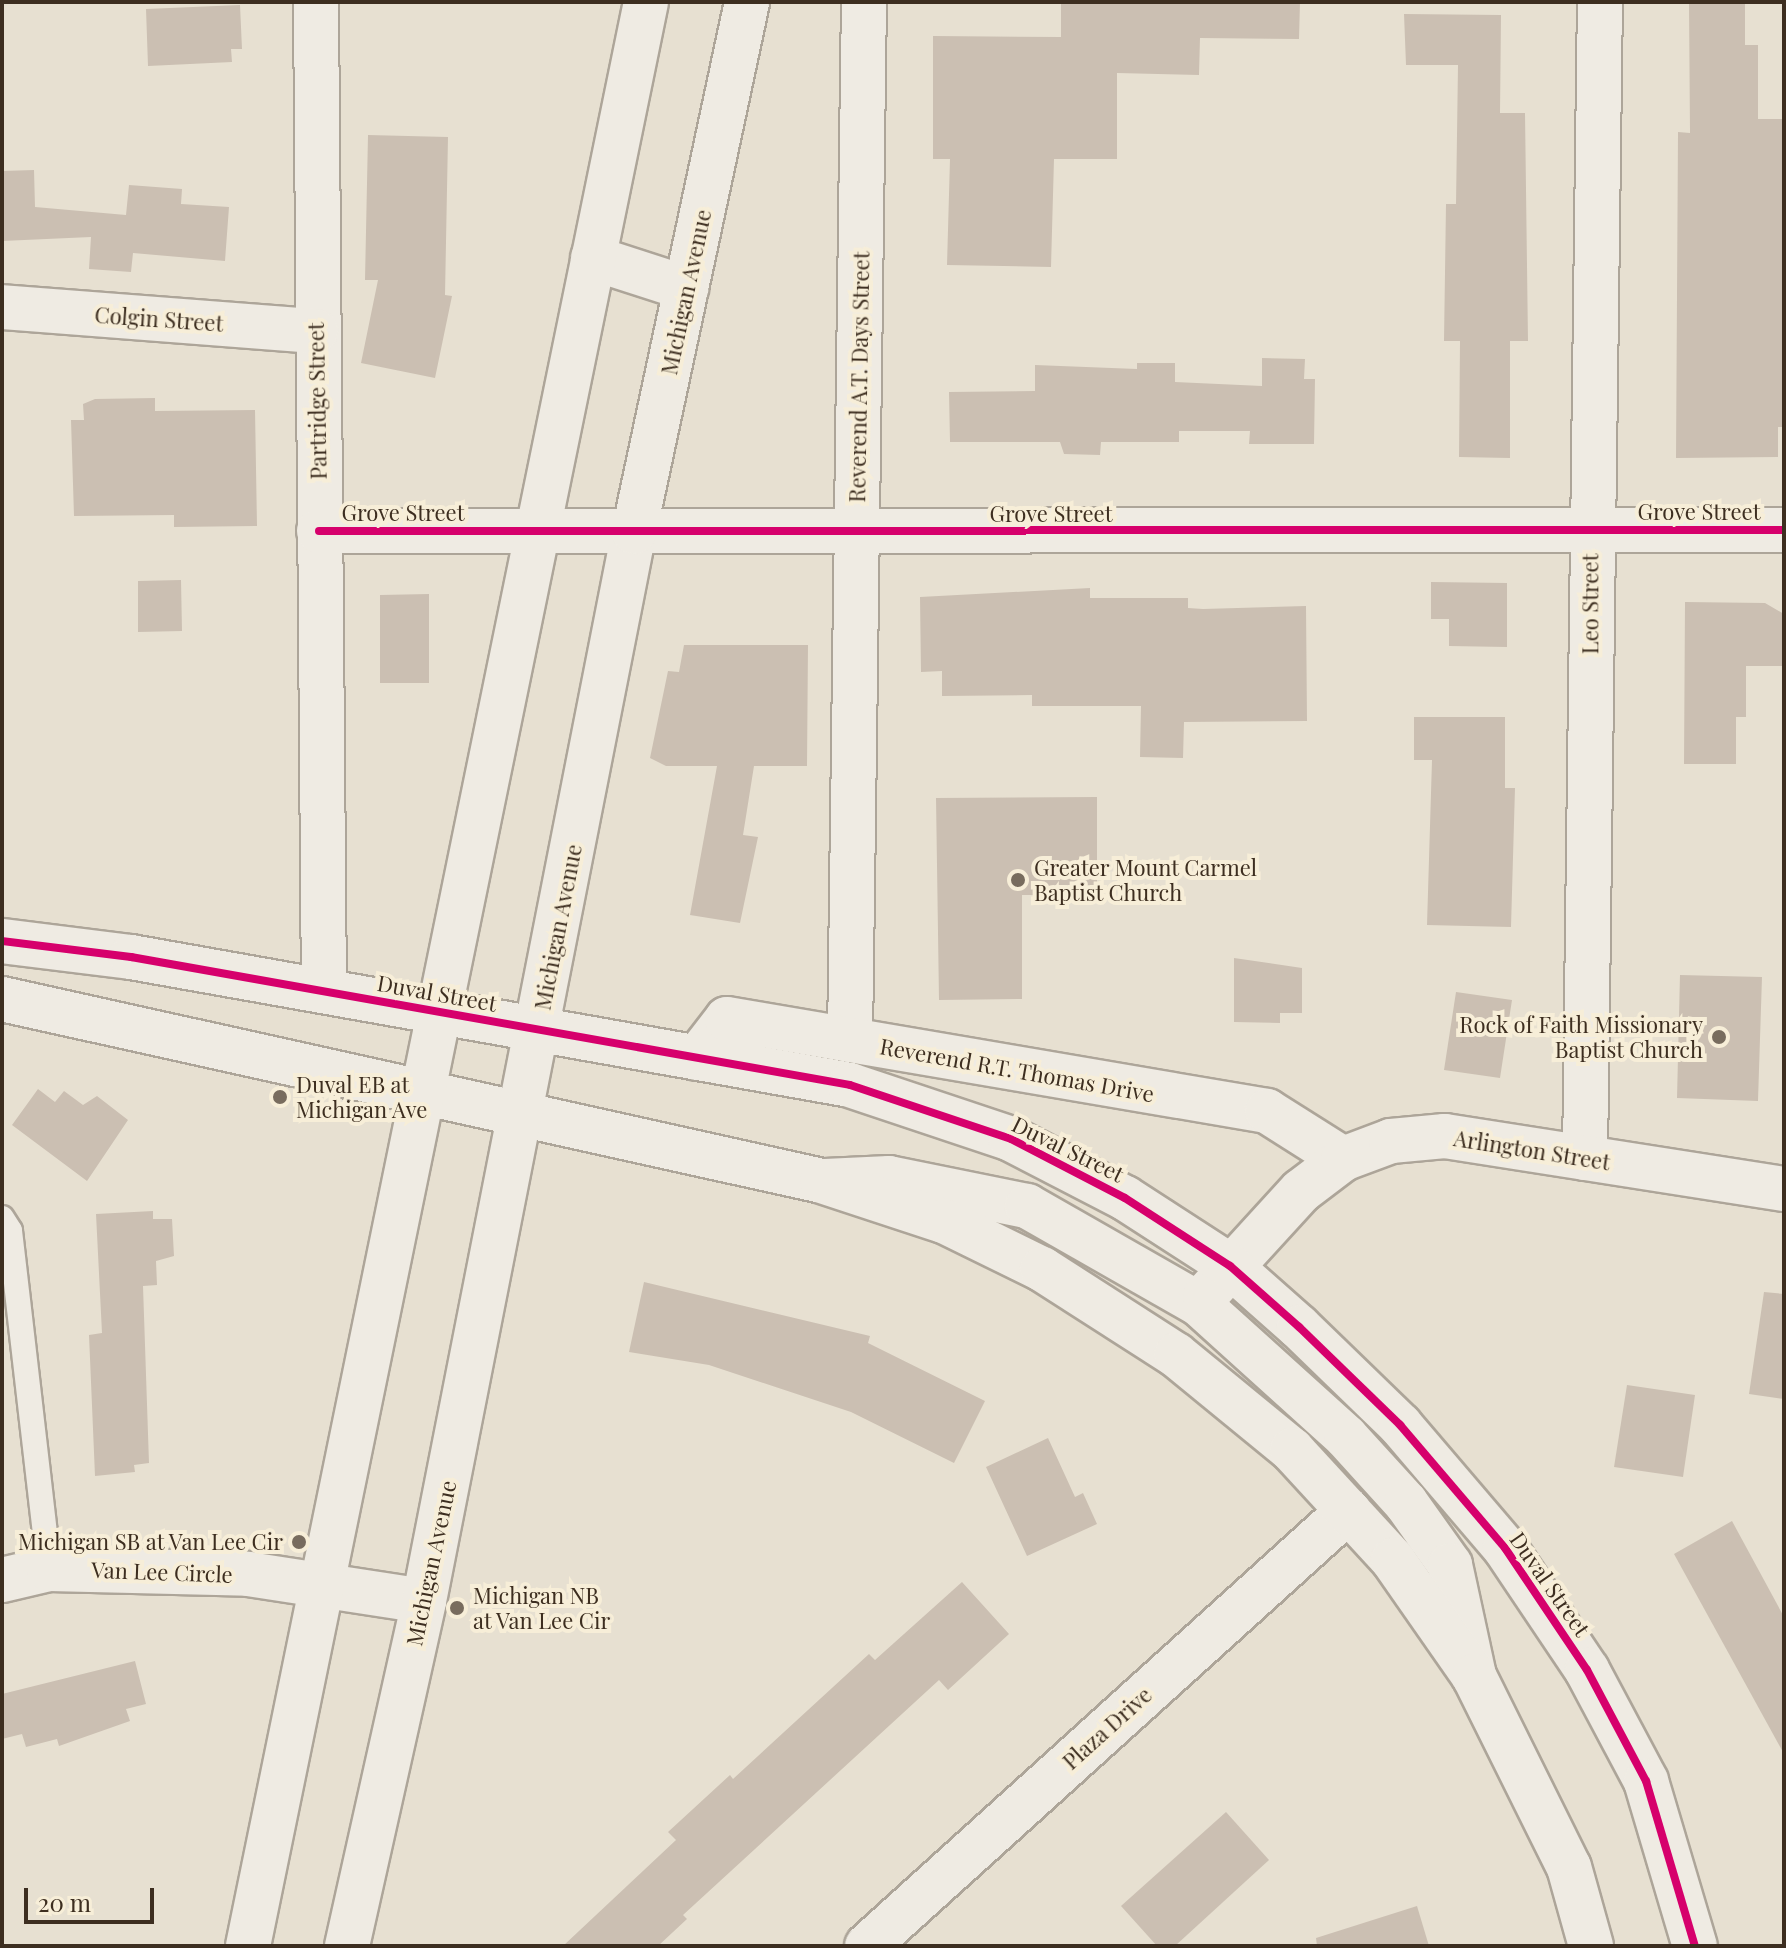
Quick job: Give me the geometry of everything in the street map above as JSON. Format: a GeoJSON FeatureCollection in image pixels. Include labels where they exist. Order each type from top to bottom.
{"type":"FeatureCollection","features":[{"type":"Feature","properties":{"kind":"street","name":"Partridge Street"},"geometry":{"type":"LineString","coordinates":[[316,2],[316,331],[324,991]]}},
{"type":"Feature","properties":{"kind":"street"},"geometry":{"type":"LineString","coordinates":[[248,1946],[646,2]]}},
{"type":"Feature","properties":{"kind":"street","name":"Michigan Avenue"},"geometry":{"type":"LineString","coordinates":[[347,1946],[424,1601],[522,1117],[634,532],[747,2]]}},
{"type":"Feature","properties":{"kind":"street","name":"Reverend A.T. Days Street"},"geometry":{"type":"LineString","coordinates":[[850,1040],[864,2]]}},
{"type":"Feature","properties":{"kind":"street","name":"Leo Street"},"geometry":{"type":"LineString","coordinates":[[1585,1158],[1600,2]]}},
{"type":"Feature","properties":{"kind":"street"},"geometry":{"type":"LineString","coordinates":[[593,258],[686,288]]}},
{"type":"Feature","properties":{"kind":"street","name":"Colgin Street"},"geometry":{"type":"LineString","coordinates":[[2,307],[316,331]]}},
{"type":"Feature","properties":{"kind":"street","name":"Grove Street"},"geometry":{"type":"LineString","coordinates":[[319,531],[1784,530]]}},
{"type":"Feature","properties":{"kind":"street","name":"Duval Street"},"geometry":{"type":"LineString","coordinates":[[2,941],[324,991],[850,1085],[1011,1139],[1125,1198],[1230,1266],[1400,1425],[1505,1548],[1587,1670],[1646,1781],[1695,1946]]}},
{"type":"Feature","properties":{"kind":"street"},"geometry":{"type":"LineString","coordinates":[[2,999],[522,1117],[822,1181],[944,1221],[1042,1269],[1176,1355],[1292,1450],[1393,1560],[1474,1676],[1569,1867],[1591,1946]]}},
{"type":"Feature","properties":{"kind":"street","name":"Reverend R.T. Thomas Drive"},"geometry":{"type":"LineString","coordinates":[[697,1058],[727,1019],[1267,1111],[1343,1159]]}},
{"type":"Feature","properties":{"kind":"street","name":"Arlington Street"},"geometry":{"type":"LineString","coordinates":[[1199,1304],[1230,1266],[1301,1191],[1343,1159],[1391,1141],[1445,1136],[1784,1189]]}},
{"type":"Feature","properties":{"kind":"street"},"geometry":{"type":"LineString","coordinates":[[822,1181],[889,1178],[1027,1206],[1199,1304],[1346,1437],[1406,1503],[1450,1565],[1474,1676]]}},
{"type":"Feature","properties":{"kind":"street","name":"Plaza Drive"},"geometry":{"type":"LineString","coordinates":[[867,1946],[1348,1511]]}},
{"type":"Feature","properties":{"kind":"street","name":"Van Lee Circle"},"geometry":{"type":"LineString","coordinates":[[2,1580],[49,1569],[248,1574],[424,1601]]}},
{"type":"Feature","properties":{"kind":"lane"},"geometry":{"type":"LineString","coordinates":[[2,1218],[10,1231],[49,1569]]}},
{"type":"Feature","properties":{"kind":"building"},"geometry":{"type":"Polygon","coordinates":[[[1061,2],[1300,2],[1299,39],[1200,38],[1199,75],[1117,73],[1117,159],[1054,159],[1051,267],[947,265],[950,159],[933,159],[933,36],[1061,37],[1061,2]]]}},
{"type":"Feature","properties":{"kind":"building"},"geometry":{"type":"Polygon","coordinates":[[[1689,4],[1745,4],[1745,45],[1758,45],[1758,119],[1784,119],[1784,427],[1778,427],[1778,457],[1676,458],[1678,132],[1690,133],[1689,4]]]}},
{"type":"Feature","properties":{"kind":"building"},"geometry":{"type":"Polygon","coordinates":[[[240,5],[242,49],[231,49],[232,62],[148,66],[146,9],[240,5]]]}},
{"type":"Feature","properties":{"kind":"building"},"geometry":{"type":"Polygon","coordinates":[[[1404,14],[1501,15],[1500,113],[1525,113],[1528,341],[1510,341],[1510,458],[1459,457],[1460,341],[1444,341],[1446,204],[1456,204],[1458,65],[1406,65],[1404,14]]]}},
{"type":"Feature","properties":{"kind":"building"},"geometry":{"type":"Polygon","coordinates":[[[368,135],[448,137],[445,295],[452,296],[435,378],[361,363],[378,280],[365,280],[368,135]]]}},
{"type":"Feature","properties":{"kind":"building"},"geometry":{"type":"Polygon","coordinates":[[[34,170],[35,207],[126,215],[129,185],[182,189],[181,204],[229,207],[225,261],[133,253],[131,272],[89,269],[91,237],[2,241],[2,171],[34,170]]]}},
{"type":"Feature","properties":{"kind":"building"},"geometry":{"type":"Polygon","coordinates":[[[1262,358],[1305,359],[1304,379],[1315,379],[1314,444],[1249,444],[1250,431],[1179,431],[1179,442],[1101,442],[1100,455],[1064,454],[1060,442],[950,442],[949,392],[1035,391],[1035,365],[1137,369],[1137,363],[1175,363],[1175,382],[1262,386],[1262,358]]]}},
{"type":"Feature","properties":{"kind":"building"},"geometry":{"type":"Polygon","coordinates":[[[155,398],[155,411],[255,410],[257,526],[174,527],[174,515],[74,516],[71,420],[84,420],[83,404],[95,399],[155,398]]]}},
{"type":"Feature","properties":{"kind":"building"},"geometry":{"type":"Polygon","coordinates":[[[181,580],[182,631],[138,632],[138,581],[181,580]]]}},
{"type":"Feature","properties":{"kind":"building"},"geometry":{"type":"Polygon","coordinates":[[[1431,582],[1507,583],[1507,647],[1449,646],[1449,619],[1431,619],[1431,582]]]}},
{"type":"Feature","properties":{"kind":"building"},"geometry":{"type":"Polygon","coordinates":[[[1090,588],[1090,598],[1188,598],[1188,608],[1306,606],[1307,721],[1184,722],[1183,758],[1140,757],[1141,706],[1032,706],[1032,695],[942,696],[942,671],[921,672],[920,597],[1090,588]]]}},
{"type":"Feature","properties":{"kind":"building"},"geometry":{"type":"Polygon","coordinates":[[[429,594],[429,683],[380,683],[380,595],[429,594]]]}},
{"type":"Feature","properties":{"kind":"building"},"geometry":{"type":"Polygon","coordinates":[[[1685,602],[1765,603],[1784,614],[1784,666],[1746,666],[1746,717],[1736,717],[1736,764],[1684,764],[1685,602]]]}},
{"type":"Feature","properties":{"kind":"building"},"geometry":{"type":"Polygon","coordinates":[[[684,645],[808,645],[807,766],[754,766],[743,835],[758,837],[740,923],[690,915],[717,766],[666,766],[650,758],[668,671],[679,672],[684,645]]]}},
{"type":"Feature","properties":{"kind":"building"},"geometry":{"type":"Polygon","coordinates":[[[1414,717],[1505,717],[1505,788],[1515,788],[1511,927],[1427,925],[1432,760],[1414,760],[1414,717]]]}},
{"type":"Feature","properties":{"kind":"building","name":"Greater Mount Carmel Baptist Church"},"geometry":{"type":"Polygon","coordinates":[[[1097,797],[1097,895],[1022,895],[1022,999],[939,1000],[936,798],[1097,797]]]}},
{"type":"Feature","properties":{"kind":"building"},"geometry":{"type":"Polygon","coordinates":[[[1234,958],[1302,968],[1302,1013],[1280,1013],[1280,1023],[1234,1022],[1234,958]]]}},
{"type":"Feature","properties":{"kind":"building","name":"Rock of Faith Missionary Baptist Church"},"geometry":{"type":"Polygon","coordinates":[[[1680,975],[1762,977],[1758,1101],[1677,1098],[1680,975]]]}},
{"type":"Feature","properties":{"kind":"building"},"geometry":{"type":"Polygon","coordinates":[[[1456,992],[1512,1000],[1500,1078],[1444,1070],[1456,992]]]}},
{"type":"Feature","properties":{"kind":"building"},"geometry":{"type":"Polygon","coordinates":[[[38,1089],[55,1102],[64,1091],[83,1105],[97,1096],[128,1120],[87,1181],[12,1125],[38,1089]]]}},
{"type":"Feature","properties":{"kind":"building"},"geometry":{"type":"Polygon","coordinates":[[[153,1211],[153,1219],[172,1219],[174,1256],[156,1261],[157,1285],[143,1286],[149,1463],[134,1465],[135,1472],[95,1476],[89,1335],[102,1333],[96,1214],[153,1211]]]}},
{"type":"Feature","properties":{"kind":"building"},"geometry":{"type":"Polygon","coordinates":[[[644,1282],[870,1336],[868,1343],[985,1401],[954,1463],[851,1412],[709,1365],[629,1352],[644,1282]]]}},
{"type":"Feature","properties":{"kind":"building"},"geometry":{"type":"Polygon","coordinates":[[[1764,1292],[1784,1294],[1784,1399],[1749,1394],[1764,1292]]]}},
{"type":"Feature","properties":{"kind":"building"},"geometry":{"type":"Polygon","coordinates":[[[1627,1385],[1695,1395],[1683,1477],[1614,1467],[1627,1385]]]}},
{"type":"Feature","properties":{"kind":"building"},"geometry":{"type":"Polygon","coordinates":[[[1048,1438],[1075,1497],[1083,1493],[1097,1524],[1027,1556],[986,1467],[1048,1438]]]}},
{"type":"Feature","properties":{"kind":"building"},"geometry":{"type":"Polygon","coordinates":[[[1732,1521],[1784,1617],[1784,1754],[1674,1554],[1732,1521]]]}},
{"type":"Feature","properties":{"kind":"building"},"geometry":{"type":"Polygon","coordinates":[[[962,1582],[1009,1634],[948,1690],[939,1680],[683,1915],[687,1919],[658,1946],[563,1946],[676,1840],[668,1832],[730,1775],[733,1779],[869,1654],[875,1660],[962,1582]]]}},
{"type":"Feature","properties":{"kind":"building"},"geometry":{"type":"Polygon","coordinates":[[[135,1661],[146,1704],[126,1709],[130,1721],[59,1746],[57,1739],[26,1747],[22,1734],[2,1739],[2,1694],[135,1661]]]}},
{"type":"Feature","properties":{"kind":"building"},"geometry":{"type":"Polygon","coordinates":[[[1226,1812],[1269,1860],[1175,1946],[1157,1946],[1121,1906],[1226,1812]]]}},
{"type":"Feature","properties":{"kind":"building"},"geometry":{"type":"Polygon","coordinates":[[[1417,1906],[1429,1946],[1317,1946],[1316,1938],[1417,1906]]]}},
{"type":"Feature","properties":{"kind":"cycle path"},"geometry":{"type":"LineString","coordinates":[[319,531],[1784,530]]}},
{"type":"Feature","properties":{"kind":"cycle path"},"geometry":{"type":"LineString","coordinates":[[2,941],[131,957],[850,1085],[1011,1139],[1125,1198],[1230,1266],[1299,1327],[1400,1425],[1505,1548],[1587,1670],[1646,1781],[1695,1946]]}},
{"type":"Feature","properties":{"kind":"place","name":"Greater Mount Carmel Baptist Church"},"geometry":{"type":"Point","coordinates":[1018,880]}},
{"type":"Feature","properties":{"kind":"place","name":"Rock of Faith Missionary Baptist Church"},"geometry":{"type":"Point","coordinates":[1719,1037]}},
{"type":"Feature","properties":{"kind":"place","name":"Duval EB at Michigan Ave"},"geometry":{"type":"Point","coordinates":[280,1097]}},
{"type":"Feature","properties":{"kind":"place","name":"Michigan SB at Van Lee Cir"},"geometry":{"type":"Point","coordinates":[299,1542]}},
{"type":"Feature","properties":{"kind":"place","name":"Michigan NB at Van Lee Cir"},"geometry":{"type":"Point","coordinates":[457,1608]}}]}
